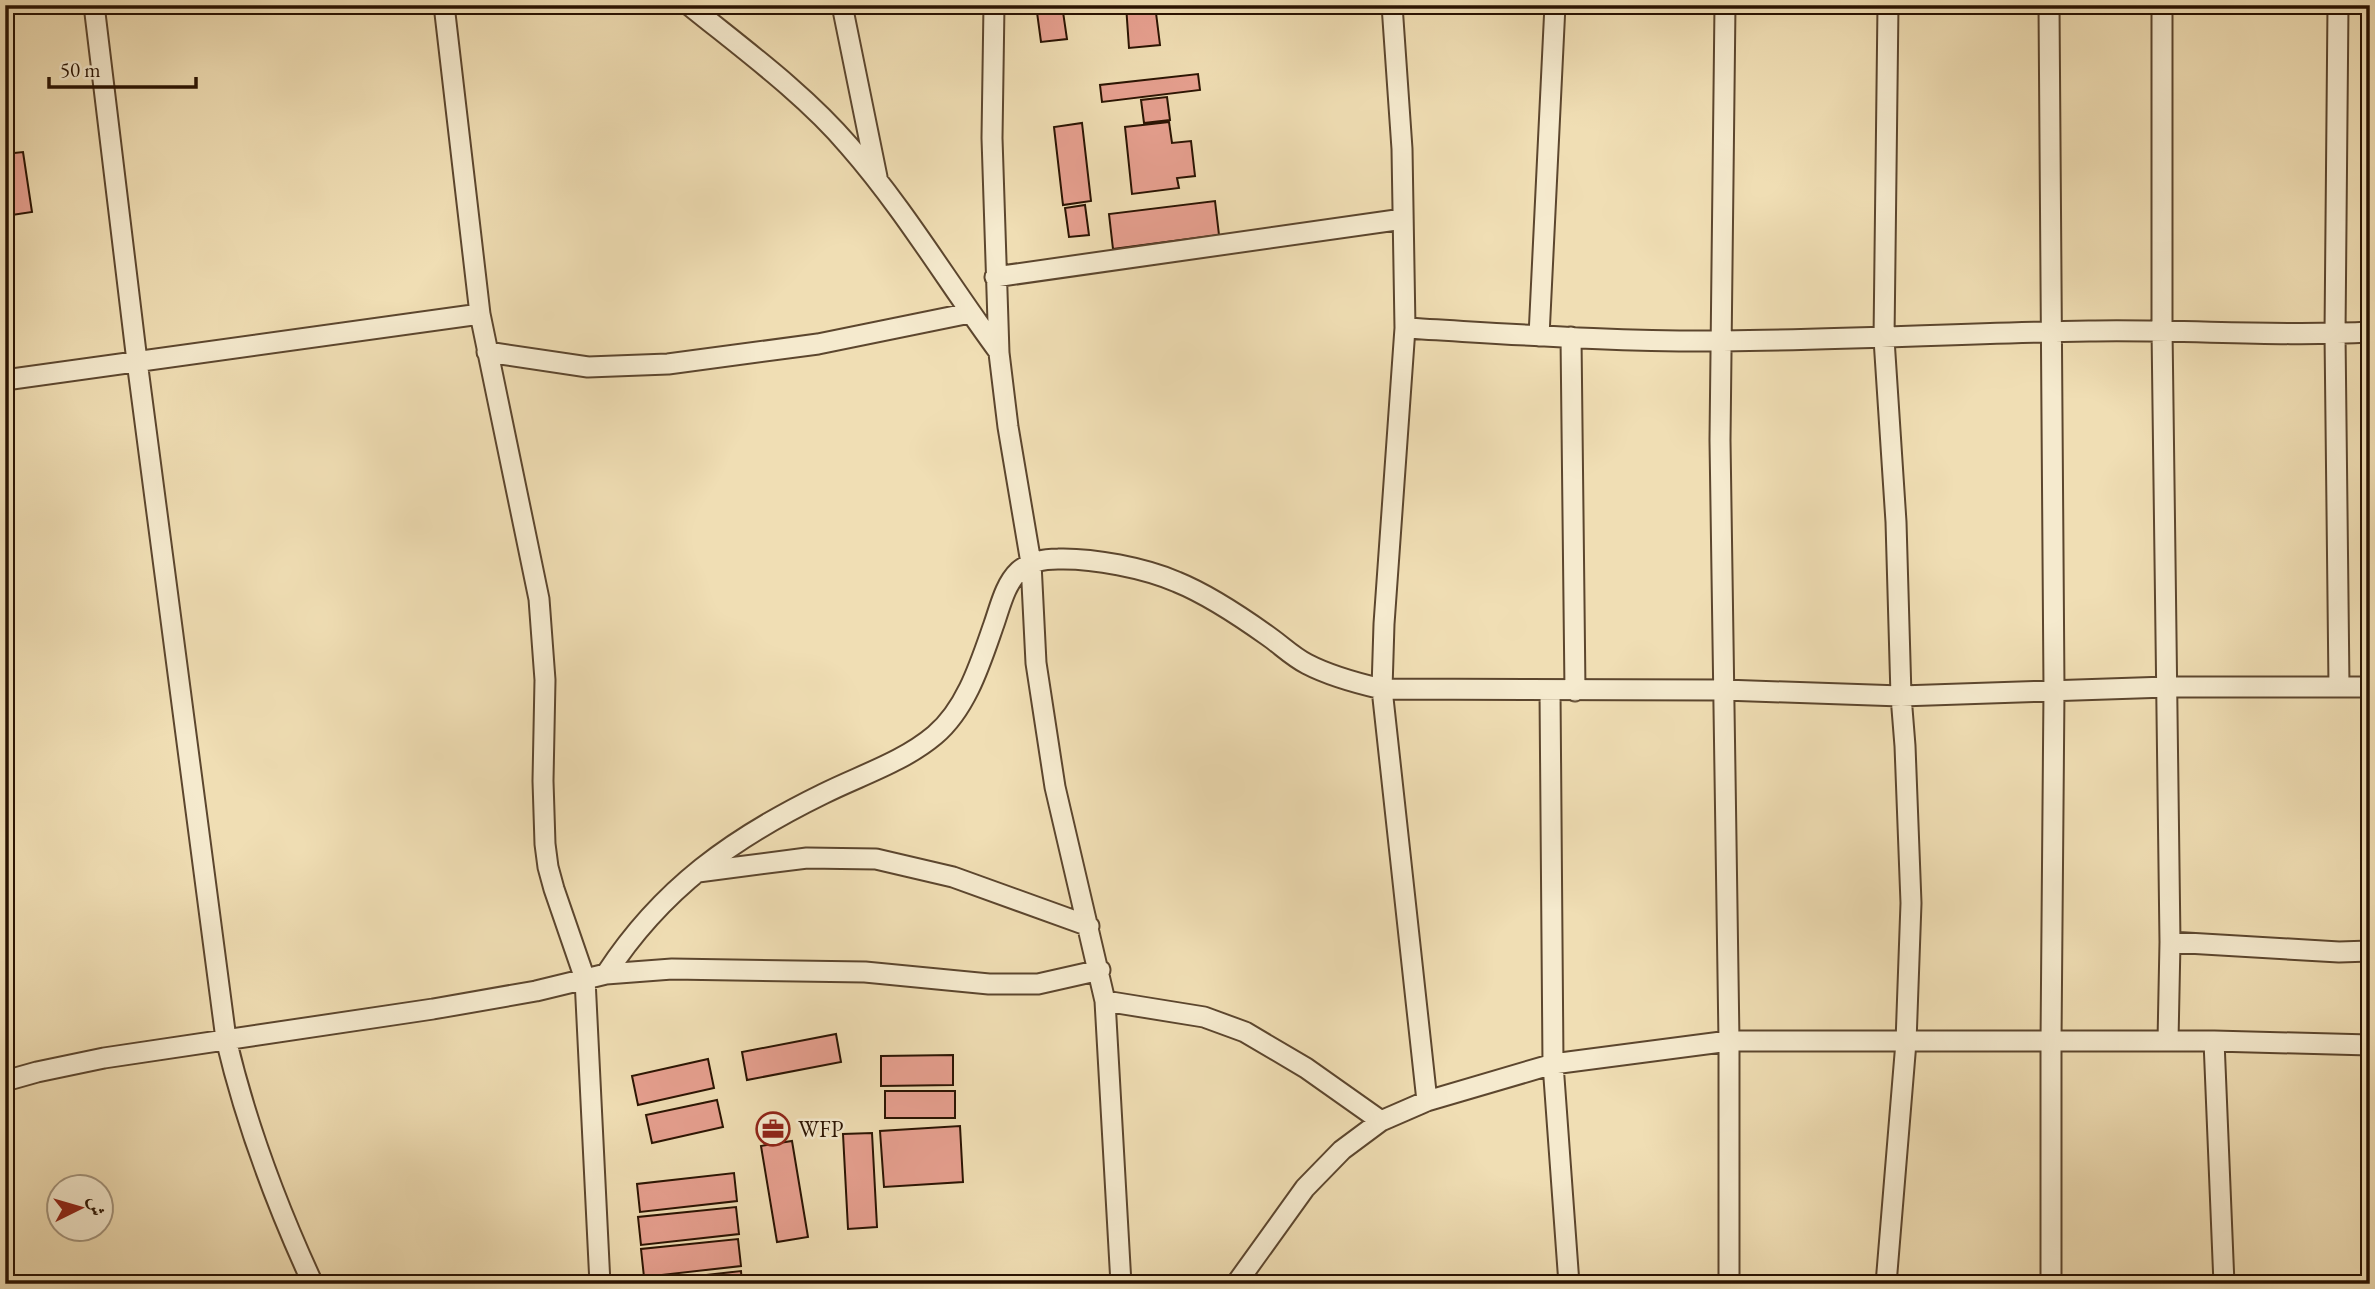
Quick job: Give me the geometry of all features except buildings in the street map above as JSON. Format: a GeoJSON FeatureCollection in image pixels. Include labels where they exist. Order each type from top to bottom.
{"type":"FeatureCollection","features":[{"type":"Feature","properties":{"kind":"street"},"geometry":{"type":"LineString","coordinates":[[94,5],[137,361],[226,1039],[251,1132],[313,1284]]}},
{"type":"Feature","properties":{"kind":"street"},"geometry":{"type":"LineString","coordinates":[[444,5],[480,314],[539,599],[545,661],[543,793],[548,867],[585,979],[600,1284]]}},
{"type":"Feature","properties":{"kind":"street"},"geometry":{"type":"LineString","coordinates":[[689,5],[812,108],[847,144],[920,237],[999,352]]}},
{"type":"Feature","properties":{"kind":"street"},"geometry":{"type":"LineString","coordinates":[[842,5],[878,181]]}},
{"type":"Feature","properties":{"kind":"street"},"geometry":{"type":"LineString","coordinates":[[994,5],[992,138],[999,352],[1008,427],[1031,563],[1035,663],[1053,773],[1105,1001],[1121,1284]]}},
{"type":"Feature","properties":{"kind":"street"},"geometry":{"type":"LineString","coordinates":[[1392,5],[1402,149],[1405,328],[1384,624],[1382,689],[1427,1101]]}},
{"type":"Feature","properties":{"kind":"street"},"geometry":{"type":"LineString","coordinates":[[1539,336],[1555,5]]}},
{"type":"Feature","properties":{"kind":"street"},"geometry":{"type":"LineString","coordinates":[[1725,5],[1720,341],[1729,1041],[1729,1284]]}},
{"type":"Feature","properties":{"kind":"street"},"geometry":{"type":"LineString","coordinates":[[1886,1284],[1906,1042],[1911,903],[1896,522],[1884,339],[1888,5]]}},
{"type":"Feature","properties":{"kind":"street"},"geometry":{"type":"LineString","coordinates":[[2049,5],[2054,690],[2051,1284]]}},
{"type":"Feature","properties":{"kind":"street"},"geometry":{"type":"LineString","coordinates":[[2162,5],[2162,329],[2170,943],[2168,1041]]}},
{"type":"Feature","properties":{"kind":"street"},"geometry":{"type":"LineString","coordinates":[[2338,5],[2335,334],[2339,686]]}},
{"type":"Feature","properties":{"kind":"street"},"geometry":{"type":"LineString","coordinates":[[995,277],[1403,219]]}},
{"type":"Feature","properties":{"kind":"street"},"geometry":{"type":"LineString","coordinates":[[487,352],[588,367],[668,365],[818,344],[970,313]]}},
{"type":"Feature","properties":{"kind":"street"},"geometry":{"type":"LineString","coordinates":[[5,380],[480,314]]}},
{"type":"Feature","properties":{"kind":"street"},"geometry":{"type":"LineString","coordinates":[[1405,328],[1539,336],[1720,341],[1884,339],[2162,329],[2335,334],[2370,332]]}},
{"type":"Feature","properties":{"kind":"street"},"geometry":{"type":"LineString","coordinates":[[1571,337],[1576,691]]}},
{"type":"Feature","properties":{"kind":"street"},"geometry":{"type":"LineString","coordinates":[[606,974],[626,943],[654,911],[738,840],[776,817],[892,762],[936,734],[957,710],[973,680],[1013,578],[1031,563],[1045,560],[1077,559],[1139,569],[1177,582],[1239,616],[1306,664],[1350,681],[1382,689],[1724,690],[1901,696],[2167,687],[2370,687]]}},
{"type":"Feature","properties":{"kind":"street"},"geometry":{"type":"LineString","coordinates":[[1550,691],[1553,1064],[1569,1284]]}},
{"type":"Feature","properties":{"kind":"street"},"geometry":{"type":"LineString","coordinates":[[697,872],[807,858],[876,859],[953,877],[1089,926]]}},
{"type":"Feature","properties":{"kind":"street"},"geometry":{"type":"LineString","coordinates":[[2170,943],[2339,952],[2370,951]]}},
{"type":"Feature","properties":{"kind":"street"},"geometry":{"type":"LineString","coordinates":[[5,1082],[92,1060],[433,1009],[606,974],[672,969],[865,972],[989,984],[1038,984],[1100,970]]}},
{"type":"Feature","properties":{"kind":"street"},"geometry":{"type":"LineString","coordinates":[[1105,1001],[1204,1017],[1245,1032],[1306,1068],[1381,1121]]}},
{"type":"Feature","properties":{"kind":"street"},"geometry":{"type":"LineString","coordinates":[[1236,1284],[1305,1188],[1342,1150],[1381,1121],[1427,1101],[1553,1064],[1729,1041],[2214,1041],[2370,1045]]}},
{"type":"Feature","properties":{"kind":"street"},"geometry":{"type":"LineString","coordinates":[[2214,1041],[2224,1284]]}},
{"type":"Feature","properties":{"kind":"place","name":"WFP"},"geometry":{"type":"Point","coordinates":[773,1129]}}]}
